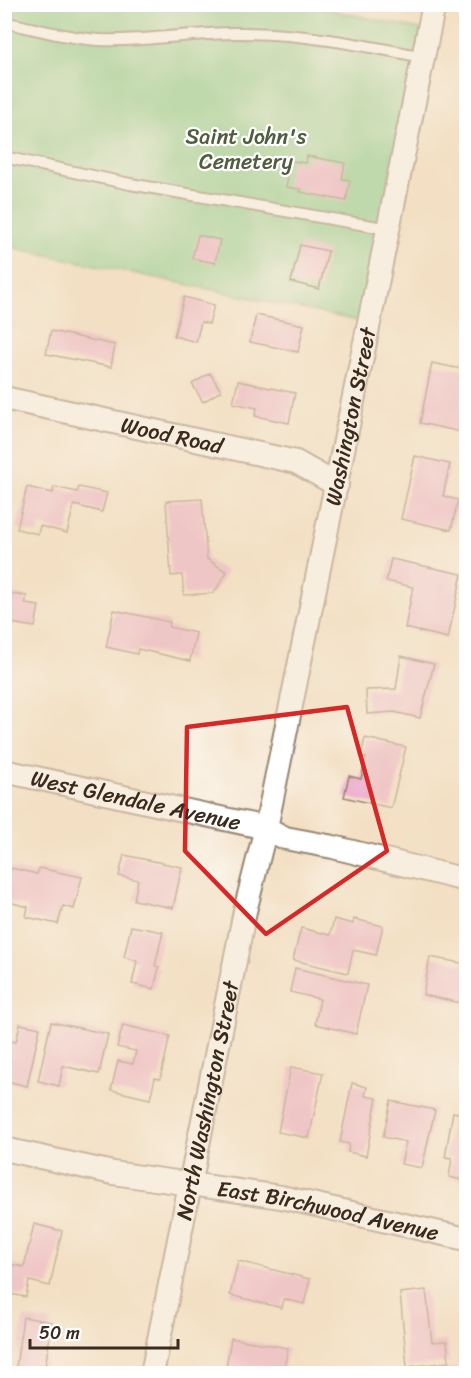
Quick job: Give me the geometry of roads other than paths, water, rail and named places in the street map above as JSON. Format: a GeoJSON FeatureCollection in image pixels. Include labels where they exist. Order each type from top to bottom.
{"type":"FeatureCollection","features":[{"type":"Feature","properties":{"kind":"street","name":"Washington Street"},"geometry":{"type":"LineString","coordinates":[[266,828],[434,4]]}},
{"type":"Feature","properties":{"kind":"street","name":"Wood Road"},"geometry":{"type":"LineString","coordinates":[[4,398],[296,462],[337,485]]}},
{"type":"Feature","properties":{"kind":"street","name":"West Glendale Avenue"},"geometry":{"type":"LineString","coordinates":[[4,771],[266,828],[285,838],[333,847],[466,880]]}},
{"type":"Feature","properties":{"kind":"street","name":"North Washington Street"},"geometry":{"type":"LineString","coordinates":[[152,1374],[245,912],[266,828]]}},
{"type":"Feature","properties":{"kind":"street","name":"East Birchwood Avenue"},"geometry":{"type":"LineString","coordinates":[[4,1149],[114,1173],[281,1197],[466,1239]]}},
{"type":"Feature","properties":{"kind":"lane"},"geometry":{"type":"LineString","coordinates":[[4,22],[55,34],[99,40],[239,33],[277,34],[350,42],[423,57]]}},
{"type":"Feature","properties":{"kind":"lane"},"geometry":{"type":"LineString","coordinates":[[4,157],[130,184],[388,229]]}},
{"type":"Feature","properties":{"kind":"park label","name":"Saint John's Cemetery"},"geometry":{"type":"Point","coordinates":[246,148]}}]}
